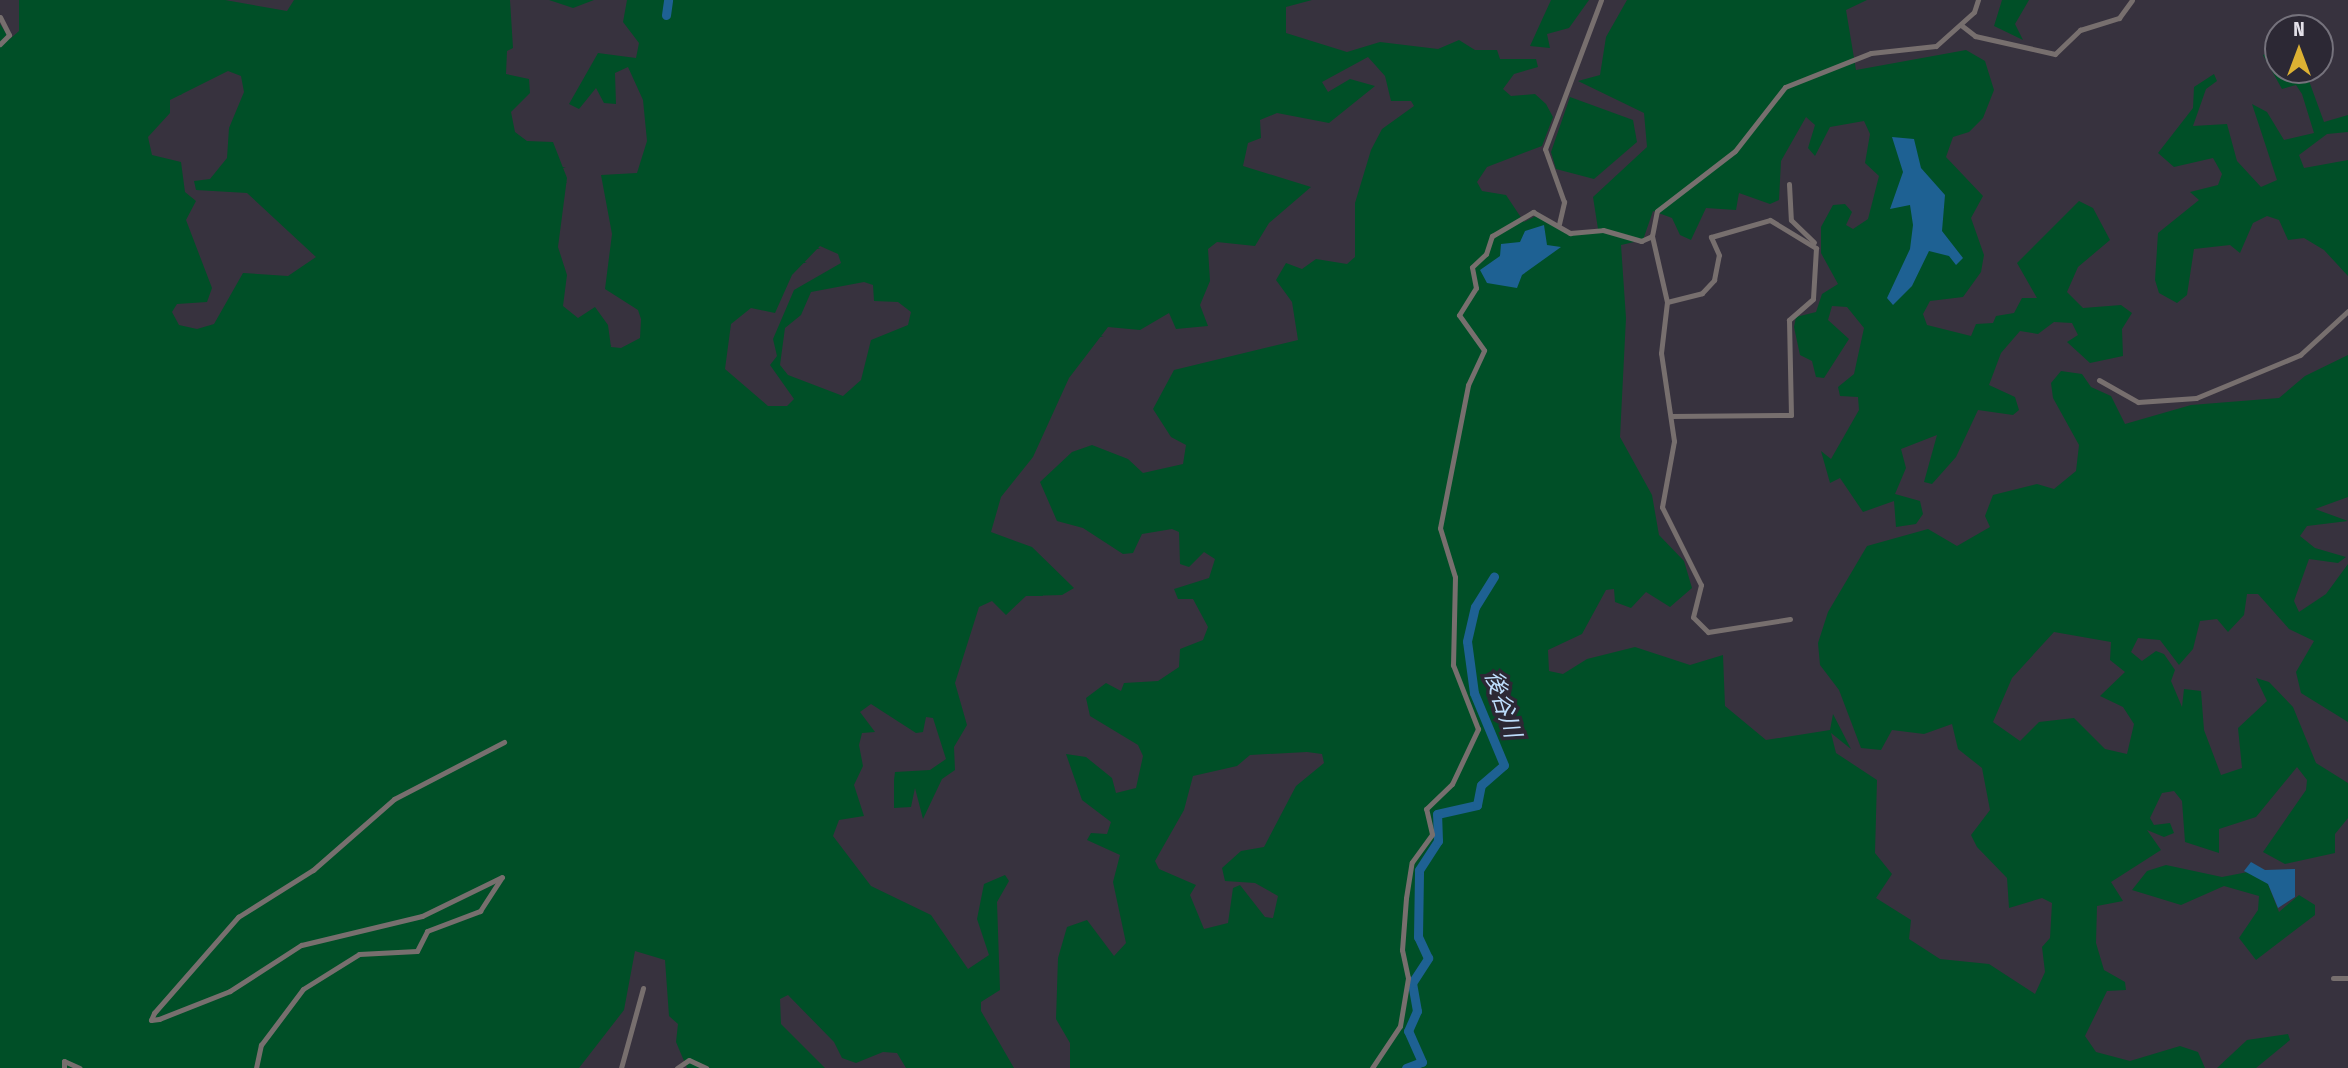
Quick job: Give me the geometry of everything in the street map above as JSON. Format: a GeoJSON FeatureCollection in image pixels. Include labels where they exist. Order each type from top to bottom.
{"type":"FeatureCollection","features":[{"type":"Feature","properties":{"kind":"street"},"geometry":{"type":"LineString","coordinates":[[1559,224],[1563,202],[1545,149],[1601,0]]}},
{"type":"Feature","properties":{"kind":"street"},"geometry":{"type":"LineString","coordinates":[[1790,619],[1708,632],[1693,617],[1701,585],[1662,507],[1674,451],[1661,353],[1667,302],[1652,236],[1665,201],[1735,151],[1785,87],[1871,53],[1924,51],[1961,25],[1978,0]]}},
{"type":"Feature","properties":{"kind":"street"},"geometry":{"type":"LineString","coordinates":[[1961,25],[1975,36],[2056,54],[2080,30],[2119,18],[2132,0]]}},
{"type":"Feature","properties":{"kind":"street"},"geometry":{"type":"LineString","coordinates":[[0,17],[9,36],[0,44]]}},
{"type":"Feature","properties":{"kind":"street"},"geometry":{"type":"LineString","coordinates":[[1671,416],[1791,415],[1789,320],[1817,288],[1814,243],[1791,220],[1789,184]]}},
{"type":"Feature","properties":{"kind":"street"},"geometry":{"type":"LineString","coordinates":[[1372,1068],[1400,1026],[1408,978],[1402,950],[1405,898],[1412,862],[1432,834],[1426,809],[1452,784],[1478,729],[1453,665],[1455,577],[1440,528],[1468,385],[1484,350],[1459,315],[1476,288],[1472,267],[1492,236],[1533,212],[1559,224],[1570,233],[1603,230],[1642,241],[1652,236]]}},
{"type":"Feature","properties":{"kind":"street"},"geometry":{"type":"LineString","coordinates":[[1667,302],[1702,293],[1714,280],[1719,255],[1711,237],[1770,220],[1786,235],[1814,243]]}},
{"type":"Feature","properties":{"kind":"street"},"geometry":{"type":"LineString","coordinates":[[2099,380],[2138,402],[2196,398],[2300,355],[2348,311]]}},
{"type":"Feature","properties":{"kind":"street"},"geometry":{"type":"LineString","coordinates":[[251,1068],[256,1068],[261,1045],[303,989],[359,954],[417,951],[427,931],[480,911],[502,877],[490,877],[422,916],[301,945],[230,991],[151,1020],[154,1013],[205,962],[238,917],[313,870],[394,799],[504,742]]}},
{"type":"Feature","properties":{"kind":"street"},"geometry":{"type":"LineString","coordinates":[[2333,978],[2348,978]]}},
{"type":"Feature","properties":{"kind":"street"},"geometry":{"type":"LineString","coordinates":[[621,1068],[643,988]]}},
{"type":"Feature","properties":{"kind":"street"},"geometry":{"type":"LineString","coordinates":[[677,1068],[689,1060],[706,1068]]}},
{"type":"Feature","properties":{"kind":"street"},"geometry":{"type":"LineString","coordinates":[[64,1068],[64,1061],[80,1068]]}},
{"type":"Feature","properties":{"kind":"green space"},"geometry":{"type":"Polygon","coordinates":[[[19,0],[225,0],[287,11],[294,0],[510,0],[513,48],[507,51],[506,74],[529,79],[530,93],[511,112],[515,132],[527,141],[553,142],[567,178],[558,247],[567,275],[563,306],[578,318],[595,307],[608,325],[611,347],[621,348],[640,338],[641,319],[638,310],[605,289],[612,234],[601,175],[637,173],[647,141],[643,100],[628,67],[615,73],[616,104],[604,103],[596,88],[579,109],[569,104],[598,53],[636,58],[639,43],[623,22],[627,0],[1312,0],[1286,7],[1286,33],[1347,52],[1380,42],[1438,49],[1459,40],[1475,50],[1497,50],[1500,59],[1536,59],[1538,67],[1514,74],[1503,89],[1511,96],[1535,94],[1546,104],[1553,117],[1542,146],[1487,167],[1477,182],[1482,191],[1506,195],[1524,222],[1536,216],[1568,234],[1598,229],[1593,197],[1647,147],[1644,113],[1578,81],[1600,75],[1606,37],[1627,0],[1867,0],[1846,10],[1856,70],[1966,50],[1985,61],[1994,90],[1983,118],[1969,132],[1953,137],[1946,157],[1983,196],[1971,218],[1984,255],[1981,272],[1963,297],[1930,301],[1923,314],[1927,325],[1971,336],[1976,324],[1993,323],[1996,316],[2014,313],[2022,298],[2037,298],[2017,263],[2079,201],[2093,208],[2110,240],[2078,267],[2067,292],[2083,308],[2121,305],[2132,313],[2122,329],[2123,356],[2090,363],[2067,342],[2078,335],[2072,323],[2054,322],[2038,334],[2020,331],[2001,353],[1989,385],[2015,397],[2019,410],[2013,415],[1978,410],[1956,457],[1932,484],[1924,482],[1937,435],[1901,449],[1906,468],[1895,494],[1920,501],[1923,514],[1916,524],[1896,527],[1894,501],[1863,512],[1840,478],[1830,483],[1821,451],[1831,459],[1859,410],[1858,397],[1840,396],[1838,387],[1854,374],[1864,328],[1847,307],[1832,306],[1828,320],[1849,339],[1824,378],[1816,377],[1812,361],[1800,355],[1794,327],[1796,317],[1816,312],[1822,294],[1838,284],[1821,253],[1821,227],[1833,205],[1845,204],[1852,212],[1846,225],[1853,229],[1868,219],[1879,176],[1865,163],[1870,134],[1864,121],[1830,127],[1815,156],[1808,148],[1815,125],[1806,117],[1781,161],[1779,200],[1770,204],[1739,193],[1736,210],[1706,208],[1691,240],[1680,235],[1672,218],[1653,211],[1643,240],[1621,245],[1626,318],[1620,437],[1652,495],[1659,535],[1684,561],[1692,588],[1670,607],[1646,592],[1631,608],[1615,602],[1614,589],[1606,590],[1582,634],[1548,650],[1549,671],[1563,674],[1587,659],[1635,647],[1690,665],[1723,655],[1725,706],[1766,740],[1830,730],[1833,714],[1851,749],[1831,733],[1836,753],[1877,780],[1875,853],[1892,874],[1876,898],[1911,920],[1909,939],[1940,959],[1989,964],[2035,994],[2045,972],[2042,947],[2050,938],[2052,903],[2042,898],[2009,908],[2007,878],[1977,847],[1971,835],[1990,810],[1982,768],[1958,749],[1952,724],[1924,734],[1892,730],[1881,750],[1861,748],[1839,690],[1820,665],[1818,643],[1828,612],[1867,546],[1928,529],[1957,546],[1990,527],[1985,516],[1993,495],[2037,484],[2054,489],[2076,471],[2079,445],[2053,398],[2051,383],[2061,371],[2082,374],[2091,387],[2111,396],[2125,424],[2191,405],[2279,398],[2305,376],[2348,355],[2348,497],[2315,509],[2348,521],[2307,526],[2300,536],[2315,548],[2346,557],[2338,563],[2309,559],[2294,601],[2299,612],[2326,594],[2348,564],[2348,722],[2301,693],[2296,672],[2314,641],[2289,629],[2258,594],[2247,594],[2244,615],[2228,632],[2217,619],[2200,621],[2193,649],[2179,665],[2160,640],[2138,638],[2131,652],[2142,661],[2156,651],[2164,654],[2175,670],[2171,681],[2182,707],[2184,689],[2201,691],[2204,730],[2221,775],[2242,768],[2238,728],[2267,701],[2256,678],[2269,682],[2293,707],[2316,763],[2348,783],[2348,818],[2335,834],[2335,853],[2285,864],[2263,852],[2306,790],[2307,780],[2297,767],[2256,817],[2219,829],[2219,853],[2185,842],[2182,801],[2174,791],[2162,793],[2150,818],[2154,825],[2170,823],[2174,833],[2164,837],[2147,830],[2161,850],[2111,882],[2123,901],[2097,906],[2096,943],[2104,970],[2125,982],[2126,990],[2107,991],[2085,1036],[2096,1052],[2130,1061],[2180,1046],[2198,1052],[2205,1068],[1070,1068],[1070,1043],[1056,1019],[1058,958],[1067,927],[1087,920],[1114,956],[1126,943],[1113,882],[1120,855],[1087,840],[1091,833],[1107,834],[1111,822],[1082,800],[1066,754],[1086,757],[1112,778],[1116,793],[1136,788],[1143,756],[1138,745],[1090,716],[1086,698],[1106,683],[1121,691],[1124,683],[1158,681],[1179,667],[1180,649],[1203,640],[1208,627],[1193,599],[1178,599],[1174,589],[1209,578],[1215,559],[1204,552],[1189,567],[1180,564],[1179,532],[1172,529],[1142,534],[1133,553],[1123,554],[1083,528],[1057,521],[1040,482],[1072,452],[1092,445],[1128,459],[1143,473],[1183,464],[1186,445],[1171,437],[1153,409],[1174,370],[1298,340],[1292,302],[1276,280],[1286,263],[1302,269],[1316,259],[1347,264],[1355,257],[1355,203],[1371,150],[1382,129],[1414,106],[1411,101],[1391,101],[1385,76],[1368,57],[1322,82],[1328,92],[1350,79],[1375,86],[1329,123],[1277,113],[1260,120],[1261,138],[1248,143],[1243,166],[1311,187],[1269,223],[1255,246],[1217,242],[1208,249],[1210,281],[1200,305],[1208,326],[1176,329],[1169,313],[1140,330],[1108,327],[1069,378],[1033,457],[1001,497],[991,532],[1032,547],[1074,588],[1062,595],[1026,596],[1006,615],[992,601],[979,607],[955,683],[967,725],[954,747],[955,770],[942,779],[923,819],[915,788],[911,807],[894,808],[894,780],[895,772],[930,770],[946,759],[933,718],[926,717],[923,732],[916,733],[871,704],[860,712],[875,732],[862,733],[859,745],[863,766],[854,785],[864,816],[839,820],[833,836],[871,886],[931,915],[968,969],[989,955],[977,919],[984,884],[1005,875],[1009,881],[997,902],[1000,990],[981,1002],[981,1011],[1014,1068],[906,1068],[897,1053],[883,1052],[856,1063],[842,1058],[834,1042],[788,995],[780,999],[781,1024],[825,1068],[687,1068],[676,1042],[678,1024],[669,1016],[665,960],[635,951],[624,1010],[579,1068],[0,1068],[0,24],[10,39],[19,31],[19,0]],[[228,71],[170,100],[170,113],[148,137],[152,155],[181,162],[185,192],[196,201],[186,220],[212,288],[207,302],[177,304],[172,312],[179,325],[197,329],[214,324],[243,273],[288,276],[316,257],[247,193],[196,190],[194,181],[210,179],[227,158],[229,128],[244,92],[241,76],[228,71]],[[820,246],[792,275],[775,313],[751,308],[731,324],[725,369],[768,406],[787,406],[794,399],[770,365],[777,356],[773,339],[794,290],[841,263],[838,254],[820,246]],[[864,282],[811,292],[801,315],[785,328],[780,365],[788,375],[843,396],[861,380],[871,340],[908,325],[911,312],[898,302],[874,301],[873,285],[864,282]],[[2054,632],[2012,678],[1993,722],[2020,741],[2039,722],[2074,718],[2105,749],[2127,754],[2134,724],[2123,707],[2100,696],[2125,672],[2110,660],[2111,642],[2054,632]],[[1307,752],[1250,755],[1237,766],[1193,776],[1184,810],[1155,861],[1159,869],[1196,885],[1190,895],[1204,929],[1228,923],[1233,888],[1240,885],[1265,917],[1273,918],[1278,896],[1255,883],[1225,881],[1222,868],[1241,851],[1264,847],[1296,786],[1324,763],[1322,754],[1307,752]]]}},
{"type":"Feature","properties":{"kind":"green space"},"geometry":{"type":"Polygon","coordinates":[[[549,0],[594,0],[573,8],[549,0]]]}},
{"type":"Feature","properties":{"kind":"green space"},"geometry":{"type":"Polygon","coordinates":[[[1551,0],[1589,0],[1569,28],[1547,34],[1550,48],[1530,46],[1551,0]]]}},
{"type":"Feature","properties":{"kind":"green space"},"geometry":{"type":"Polygon","coordinates":[[[2002,0],[2029,0],[2015,24],[2023,40],[1994,26],[2002,0]]]}},
{"type":"Feature","properties":{"kind":"green space"},"geometry":{"type":"Polygon","coordinates":[[[2214,74],[2217,81],[2206,89],[2193,126],[2227,124],[2237,161],[2261,187],[2277,180],[2252,104],[2267,112],[2284,140],[2314,133],[2302,94],[2296,85],[2282,89],[2279,84],[2310,84],[2324,122],[2348,115],[2348,132],[2327,134],[2299,155],[2304,168],[2348,160],[2348,276],[2324,250],[2304,238],[2288,240],[2279,220],[2267,216],[2253,223],[2240,253],[2230,245],[2194,249],[2187,295],[2177,303],[2159,293],[2155,280],[2158,233],[2199,200],[2190,192],[2218,185],[2222,174],[2213,158],[2174,167],[2158,153],[2193,108],[2194,87],[2214,74]]]}},
{"type":"Feature","properties":{"kind":"green space"},"geometry":{"type":"Polygon","coordinates":[[[1570,97],[1633,120],[1637,142],[1594,179],[1556,169],[1551,152],[1570,97]]]}},
{"type":"Feature","properties":{"kind":"green space"},"geometry":{"type":"Polygon","coordinates":[[[2166,865],[2222,877],[2253,871],[2268,884],[2279,912],[2299,895],[2315,905],[2315,915],[2256,960],[2239,938],[2258,910],[2259,896],[2224,886],[2181,905],[2132,890],[2147,871],[2166,865]]]}},
{"type":"Feature","properties":{"kind":"green space"},"geometry":{"type":"Polygon","coordinates":[[[2288,1034],[2290,1040],[2256,1068],[2217,1068],[2247,1040],[2288,1034]]]}},
{"type":"Feature","properties":{"kind":"water"},"geometry":{"type":"Polygon","coordinates":[[[1892,137],[1914,139],[1921,168],[1945,195],[1942,231],[1963,258],[1956,265],[1949,256],[1929,251],[1912,286],[1893,305],[1887,298],[1910,249],[1913,225],[1910,205],[1890,209],[1903,172],[1892,137]]]}},
{"type":"Feature","properties":{"kind":"water"},"geometry":{"type":"Polygon","coordinates":[[[1544,225],[1547,245],[1561,247],[1522,275],[1517,288],[1487,283],[1480,270],[1500,256],[1501,244],[1520,242],[1525,231],[1544,225]]]}},
{"type":"Feature","properties":{"kind":"water"},"geometry":{"type":"Polygon","coordinates":[[[2251,862],[2265,870],[2295,869],[2295,897],[2278,908],[2268,884],[2244,871],[2251,862]]]}},
{"type":"Feature","properties":{"kind":"waterway"},"geometry":{"type":"LineString","coordinates":[[666,15],[668,0]]}},
{"type":"Feature","properties":{"kind":"waterway","name":"後谷川"},"geometry":{"type":"LineString","coordinates":[[1406,1068],[1422,1062],[1408,1031],[1417,1011],[1412,983],[1428,958],[1418,937],[1419,870],[1438,841],[1437,814],[1477,805],[1481,785],[1504,765],[1474,693],[1467,641],[1475,607],[1494,577]]}}]}
